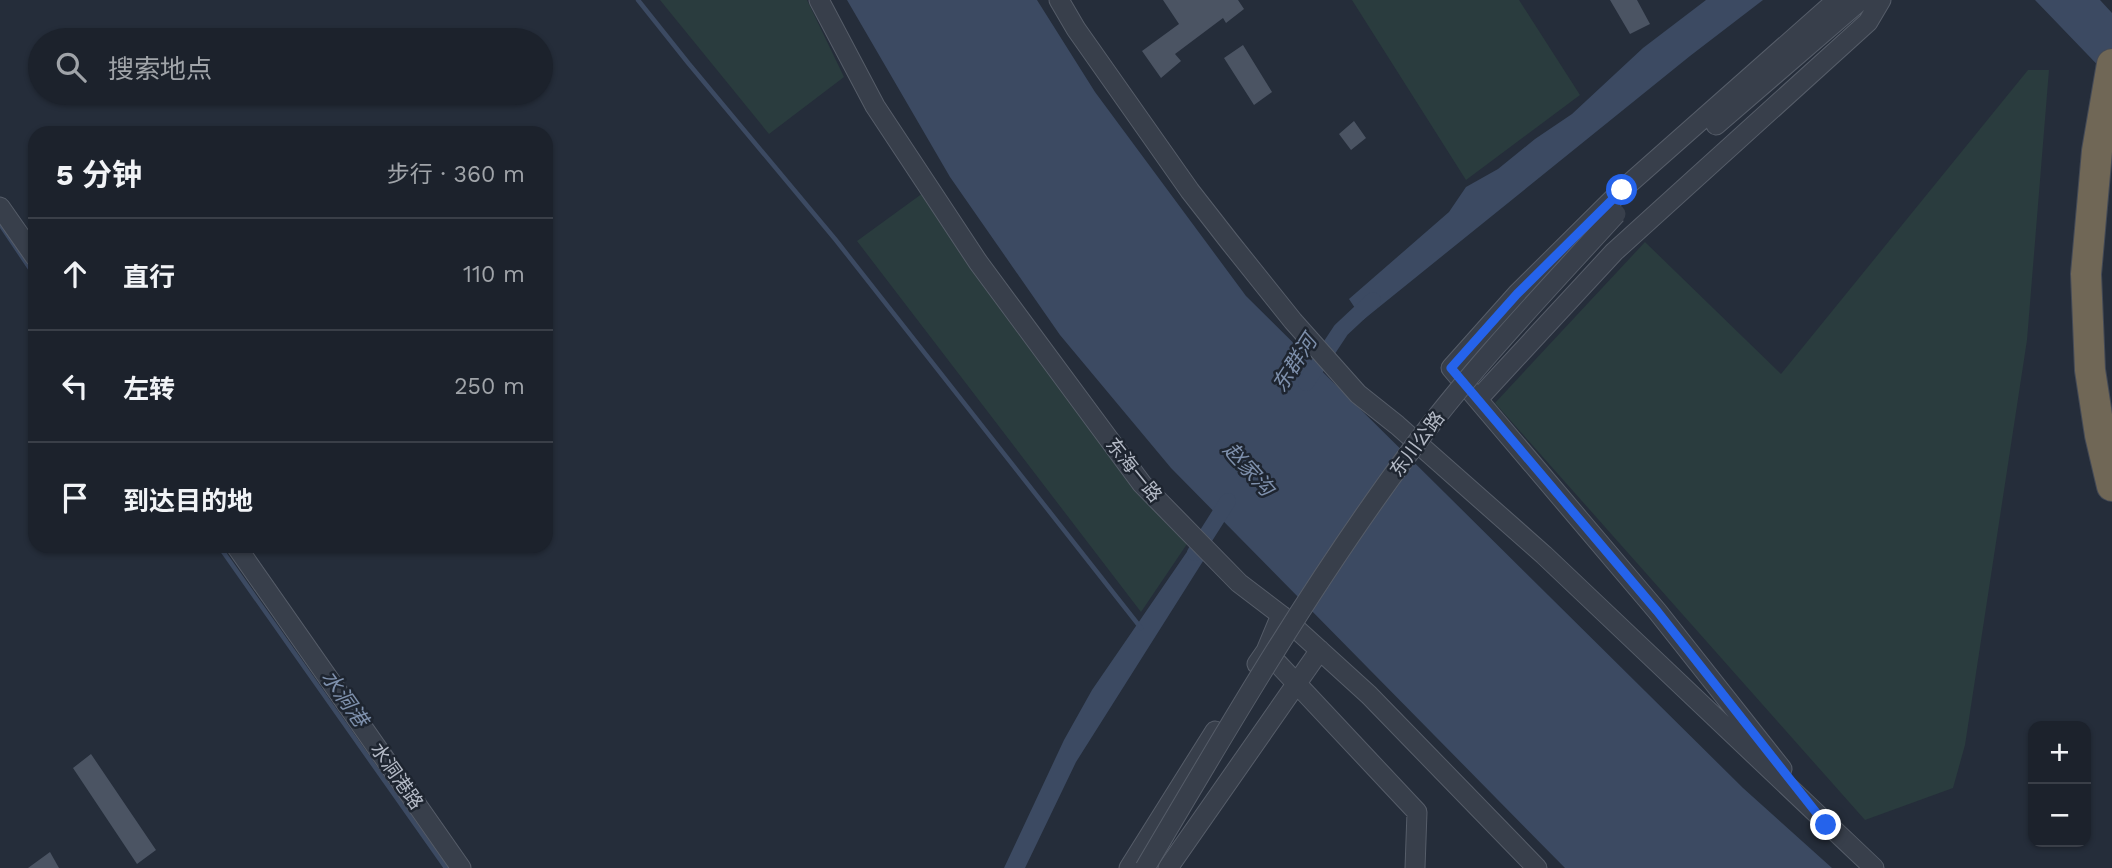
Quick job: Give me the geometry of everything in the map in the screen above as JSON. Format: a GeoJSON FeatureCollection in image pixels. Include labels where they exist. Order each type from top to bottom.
{"type":"FeatureCollection","features":[{"type":"Feature","properties":{"kind":"highway"},"geometry":{"type":"LineString","coordinates":[[2112,64],[2097,151],[2085,274],[2090,370],[2100,435],[2112,486]]}},
{"type":"Feature","properties":{"kind":"street","name":"东海一路"},"geometry":{"type":"LineString","coordinates":[[819,0],[875,106],[978,262],[1142,484],[1240,583],[1281,615],[1369,695],[1537,868]]}},
{"type":"Feature","properties":{"kind":"street"},"geometry":{"type":"LineString","coordinates":[[1059,0],[1076,29],[1190,191],[1293,321],[1358,394],[1544,555],[1874,868]]}},
{"type":"Feature","properties":{"kind":"street"},"geometry":{"type":"LineString","coordinates":[[1826,825],[1657,611],[1451,368],[1517,294],[1622,190],[1836,0]]}},
{"type":"Feature","properties":{"kind":"street","name":"东川公路"},"geometry":{"type":"LineString","coordinates":[[1145,868],[1325,573],[1409,453],[1476,368],[1616,214],[1646,185],[1861,0]]}},
{"type":"Feature","properties":{"kind":"street"},"geometry":{"type":"LineString","coordinates":[[1478,399],[1614,252],[1868,22],[1881,0]]}},
{"type":"Feature","properties":{"kind":"street"},"geometry":{"type":"LineString","coordinates":[[0,207],[28,247]]}},
{"type":"Feature","properties":{"kind":"street","name":"水洞港路"},"geometry":{"type":"LineString","coordinates":[[241,553],[461,868]]}},
{"type":"Feature","properties":{"kind":"street"},"geometry":{"type":"LineString","coordinates":[[1129,868],[1266,651],[1281,615]]}},
{"type":"Feature","properties":{"kind":"street"},"geometry":{"type":"LineString","coordinates":[[1168,868],[1320,650]]}},
{"type":"Feature","properties":{"kind":"street"},"geometry":{"type":"LineString","coordinates":[[1266,651],[1417,812],[1415,868]]}},
{"type":"Feature","properties":{"kind":"shaded area"},"geometry":{"type":"Polygon","coordinates":[[[660,0],[807,0],[844,77],[769,134],[660,0]]]}},
{"type":"Feature","properties":{"kind":"shaded area"},"geometry":{"type":"Polygon","coordinates":[[[1352,0],[1519,0],[1580,95],[1466,180],[1352,0]]]}},
{"type":"Feature","properties":{"kind":"shaded area"},"geometry":{"type":"Polygon","coordinates":[[[2028,70],[2049,70],[2027,340],[1965,745],[1953,788],[1865,820],[1495,403],[1645,242],[1781,374],[2028,70]]]}},
{"type":"Feature","properties":{"kind":"shaded area"},"geometry":{"type":"Polygon","coordinates":[[[923,193],[1187,544],[1141,612],[857,241],[923,193]]]}},
{"type":"Feature","properties":{"kind":"water","name":"赵家沟"},"geometry":{"type":"Polygon","coordinates":[[[847,0],[1037,0],[1095,92],[1246,296],[1743,788],[1832,868],[1565,868],[1171,468],[1060,335],[950,177],[847,0]]]}},
{"type":"Feature","properties":{"kind":"water"},"geometry":{"type":"Polygon","coordinates":[[[1706,0],[1763,0],[1363,320],[1349,299],[1449,212],[1466,187],[1498,169],[1572,114],[1643,48],[1706,0]]]}},
{"type":"Feature","properties":{"kind":"water"},"geometry":{"type":"Polygon","coordinates":[[[2035,0],[2100,0],[2112,13],[2112,80],[2035,0]]]}},
{"type":"Feature","properties":{"kind":"water"},"geometry":{"type":"Polygon","coordinates":[[[1193,543],[1205,558],[1076,762],[1025,868],[1004,868],[1064,740],[1092,690],[1193,543]]]}},
{"type":"Feature","properties":{"kind":"building"},"geometry":{"type":"Polygon","coordinates":[[[1163,0],[1238,0],[1244,9],[1226,23],[1223,18],[1175,54],[1181,61],[1161,78],[1142,51],[1179,24],[1163,0]]]}},
{"type":"Feature","properties":{"kind":"building"},"geometry":{"type":"Polygon","coordinates":[[[1610,0],[1637,0],[1650,24],[1630,34],[1610,0]]]}},
{"type":"Feature","properties":{"kind":"building"},"geometry":{"type":"Polygon","coordinates":[[[1243,45],[1272,92],[1254,105],[1224,58],[1243,45]]]}},
{"type":"Feature","properties":{"kind":"building"},"geometry":{"type":"Polygon","coordinates":[[[1354,121],[1366,138],[1351,150],[1339,134],[1354,121]]]}},
{"type":"Feature","properties":{"kind":"building"},"geometry":{"type":"Polygon","coordinates":[[[91,754],[156,850],[137,864],[73,768],[91,754]]]}},
{"type":"Feature","properties":{"kind":"building"},"geometry":{"type":"Polygon","coordinates":[[[50,852],[59,868],[28,868],[50,852]]]}},
{"type":"Feature","properties":{"kind":"waterway"},"geometry":{"type":"LineString","coordinates":[[638,0],[835,239],[1141,628]]}},
{"type":"Feature","properties":{"kind":"waterway","name":"水洞港"},"geometry":{"type":"LineString","coordinates":[[0,224],[28,266]]}},
{"type":"Feature","properties":{"kind":"waterway","name":"东群河"},"geometry":{"type":"LineString","coordinates":[[1306,383],[1341,330],[1373,300]]}},
{"type":"Feature","properties":{"kind":"waterway","name":"东群河"},"geometry":{"type":"LineString","coordinates":[[1195,553],[1228,501]]}},
{"type":"Feature","properties":{"kind":"waterway","name":"水洞港"},"geometry":{"type":"LineString","coordinates":[[224,553],[446,868]]}},
{"type":"Feature","properties":{"kind":"route"},"geometry":{"type":"LineString","coordinates":[[1622,190],[1517,294],[1451,368],[1657,611],[1826,825]]}}]}
